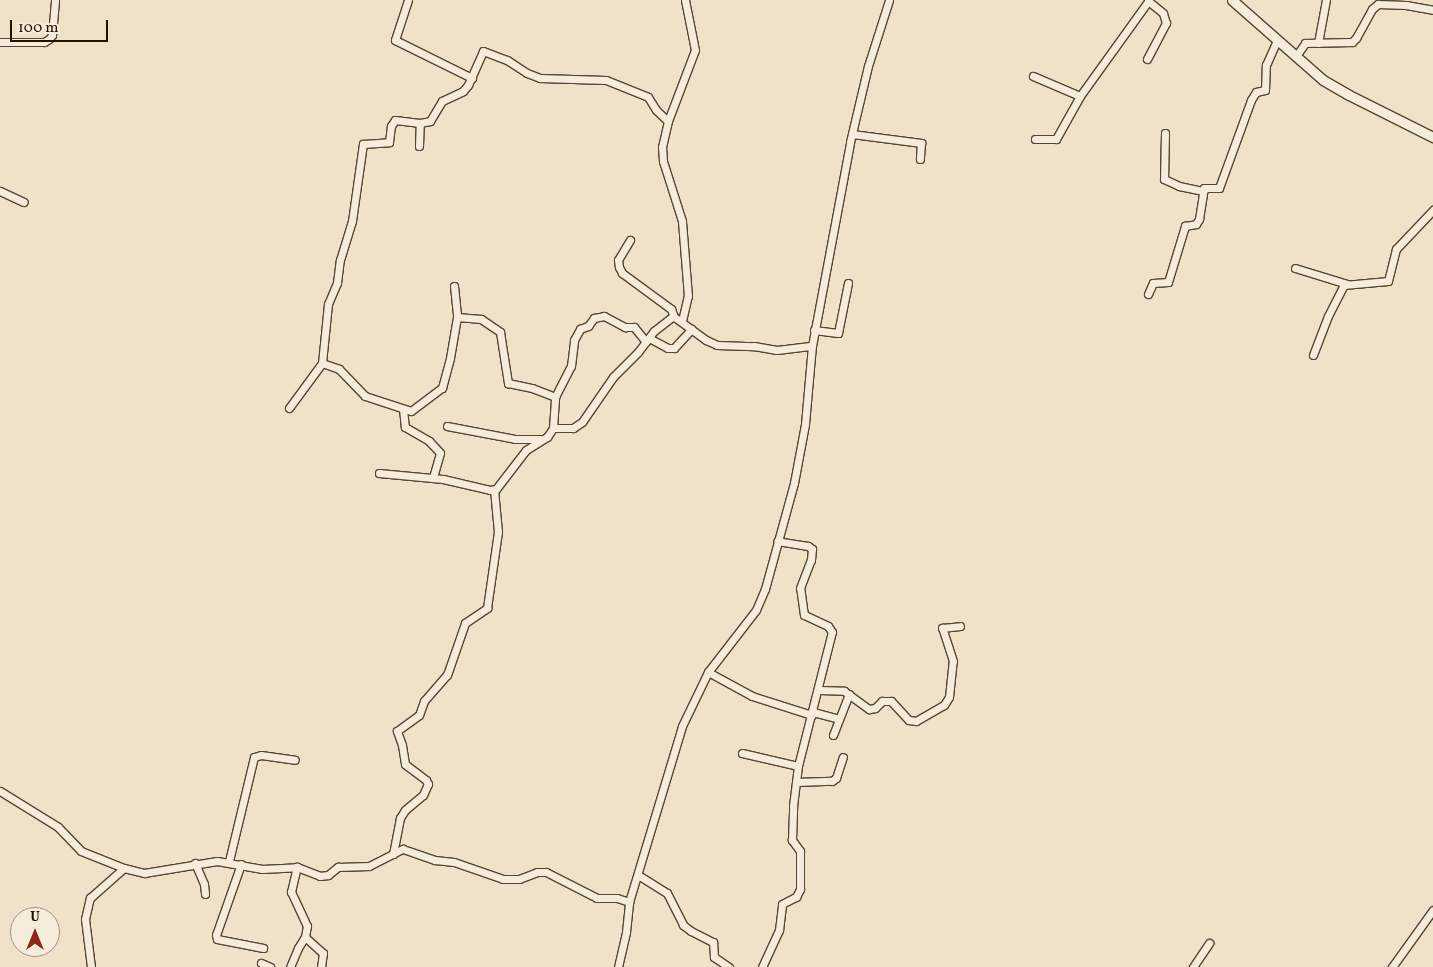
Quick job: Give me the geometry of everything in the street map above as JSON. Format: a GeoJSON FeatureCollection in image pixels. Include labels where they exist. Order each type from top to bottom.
{"type":"FeatureCollection","features":[{"type":"Feature","properties":{"kind":"street"},"geometry":{"type":"LineString","coordinates":[[0,42],[44,42],[49,39],[55,0]]}},
{"type":"Feature","properties":{"kind":"street"},"geometry":{"type":"LineString","coordinates":[[408,0],[395,40],[472,78]]}},
{"type":"Feature","properties":{"kind":"street"},"geometry":{"type":"LineString","coordinates":[[682,321],[688,302],[688,268],[681,216],[662,154],[668,121],[695,50],[695,39],[686,0]]}},
{"type":"Feature","properties":{"kind":"street"},"geometry":{"type":"LineString","coordinates":[[618,967],[626,932],[629,902],[679,735],[708,672],[760,604],[794,483],[805,424],[814,330],[852,134],[873,51],[889,0]]}},
{"type":"Feature","properties":{"kind":"street"},"geometry":{"type":"LineString","coordinates":[[1232,0],[1323,80],[1340,91],[1433,138]]}},
{"type":"Feature","properties":{"kind":"street"},"geometry":{"type":"LineString","coordinates":[[1318,42],[1326,0]]}},
{"type":"Feature","properties":{"kind":"street"},"geometry":{"type":"LineString","coordinates":[[1035,139],[1056,139],[1080,96],[1149,1],[1163,13],[1166,23],[1147,59]]}},
{"type":"Feature","properties":{"kind":"street"},"geometry":{"type":"LineString","coordinates":[[1296,56],[1303,44],[1352,42],[1372,9],[1378,4],[1406,5],[1433,10]]}},
{"type":"Feature","properties":{"kind":"street"},"geometry":{"type":"LineString","coordinates":[[1148,294],[1153,283],[1168,282],[1185,226],[1196,224],[1199,219],[1203,192],[1206,187],[1219,188],[1251,100],[1256,92],[1265,90],[1266,65],[1277,40]]}},
{"type":"Feature","properties":{"kind":"street"},"geometry":{"type":"LineString","coordinates":[[289,408],[322,363],[328,304],[337,283],[340,260],[352,221],[362,146],[366,142],[389,142],[391,126],[395,120],[420,123],[430,121],[440,104],[463,91],[472,78],[481,54],[484,51],[507,60],[527,73],[540,78],[606,80],[648,97],[656,110],[668,121]]}},
{"type":"Feature","properties":{"kind":"street"},"geometry":{"type":"LineString","coordinates":[[1033,76],[1080,96]]}},
{"type":"Feature","properties":{"kind":"street"},"geometry":{"type":"LineString","coordinates":[[419,146],[420,123]]}},
{"type":"Feature","properties":{"kind":"street"},"geometry":{"type":"LineString","coordinates":[[1165,133],[1164,179],[1178,186],[1203,192]]}},
{"type":"Feature","properties":{"kind":"street"},"geometry":{"type":"LineString","coordinates":[[852,134],[921,142],[920,160]]}},
{"type":"Feature","properties":{"kind":"street"},"geometry":{"type":"LineString","coordinates":[[0,191],[24,202]]}},
{"type":"Feature","properties":{"kind":"street"},"geometry":{"type":"LineString","coordinates":[[1294,268],[1346,284],[1388,281],[1396,249],[1433,210]]}},
{"type":"Feature","properties":{"kind":"street"},"geometry":{"type":"LineString","coordinates":[[630,240],[618,260],[622,273],[670,309],[674,317],[706,340],[717,345],[754,346],[777,350],[812,346]]}},
{"type":"Feature","properties":{"kind":"street"},"geometry":{"type":"LineString","coordinates":[[814,330],[838,333],[848,283]]}},
{"type":"Feature","properties":{"kind":"street"},"geometry":{"type":"LineString","coordinates":[[1313,355],[1328,316],[1346,284]]}},
{"type":"Feature","properties":{"kind":"street"},"geometry":{"type":"LineString","coordinates":[[322,363],[339,368],[361,394],[403,409],[414,410],[442,388],[450,358],[457,318],[454,286]]}},
{"type":"Feature","properties":{"kind":"street"},"geometry":{"type":"LineString","coordinates":[[494,490],[505,479],[526,450],[545,438],[553,428],[555,397],[571,366],[575,337],[580,329],[588,326],[594,318],[607,317],[625,327],[634,327],[648,340],[668,348],[674,348],[692,329]]}},
{"type":"Feature","properties":{"kind":"street"},"geometry":{"type":"LineString","coordinates":[[553,428],[573,428],[582,422],[613,377],[665,322],[674,317]]}},
{"type":"Feature","properties":{"kind":"street"},"geometry":{"type":"LineString","coordinates":[[457,318],[482,319],[500,332],[508,383],[532,388],[555,397]]}},
{"type":"Feature","properties":{"kind":"street"},"geometry":{"type":"LineString","coordinates":[[403,409],[405,427],[429,441],[440,453],[433,478]]}},
{"type":"Feature","properties":{"kind":"street"},"geometry":{"type":"LineString","coordinates":[[447,426],[515,439],[545,438]]}},
{"type":"Feature","properties":{"kind":"street"},"geometry":{"type":"LineString","coordinates":[[379,473],[433,478],[494,490]]}},
{"type":"Feature","properties":{"kind":"street"},"geometry":{"type":"LineString","coordinates":[[393,854],[400,818],[405,810],[422,795],[428,784],[426,780],[405,764],[402,745],[397,731],[419,715],[424,701],[447,675],[465,622],[487,608],[498,532],[494,490]]}},
{"type":"Feature","properties":{"kind":"street"},"geometry":{"type":"LineString","coordinates":[[762,967],[779,930],[782,904],[796,897],[800,889],[800,851],[792,840],[796,782],[798,766],[819,690],[832,632],[828,626],[804,615],[800,588],[811,560],[812,549],[808,546],[777,541]]}},
{"type":"Feature","properties":{"kind":"street"},"geometry":{"type":"LineString","coordinates":[[819,690],[842,690],[869,709],[875,708],[882,702],[891,701],[912,722],[941,707],[949,697],[953,667],[942,628],[960,626]]}},
{"type":"Feature","properties":{"kind":"street"},"geometry":{"type":"LineString","coordinates":[[708,672],[752,696],[812,714],[839,719]]}},
{"type":"Feature","properties":{"kind":"street"},"geometry":{"type":"LineString","coordinates":[[832,735],[849,694]]}},
{"type":"Feature","properties":{"kind":"street"},"geometry":{"type":"LineString","coordinates":[[742,753],[798,766]]}},
{"type":"Feature","properties":{"kind":"street"},"geometry":{"type":"LineString","coordinates":[[229,862],[254,757],[261,755],[295,760]]}},
{"type":"Feature","properties":{"kind":"street"},"geometry":{"type":"LineString","coordinates":[[796,782],[832,781],[836,778],[843,757]]}},
{"type":"Feature","properties":{"kind":"street"},"geometry":{"type":"LineString","coordinates":[[0,791],[58,826],[81,851],[124,868],[152,873],[195,863],[229,862],[262,868],[297,867],[314,875],[324,876],[338,868],[369,866],[403,849],[510,880],[524,878],[536,872],[546,872],[597,898],[617,898],[629,902]]}},
{"type":"Feature","properties":{"kind":"street"},"geometry":{"type":"LineString","coordinates":[[195,863],[204,884],[204,894]]}},
{"type":"Feature","properties":{"kind":"street"},"geometry":{"type":"LineString","coordinates":[[242,864],[216,935],[217,939],[263,948]]}},
{"type":"Feature","properties":{"kind":"street"},"geometry":{"type":"LineString","coordinates":[[290,967],[305,937],[307,925],[291,892],[297,867]]}},
{"type":"Feature","properties":{"kind":"street"},"geometry":{"type":"LineString","coordinates":[[91,967],[85,919],[90,898],[124,868]]}},
{"type":"Feature","properties":{"kind":"street"},"geometry":{"type":"LineString","coordinates":[[638,875],[667,894],[683,924],[691,931],[713,942],[714,957],[729,967]]}},
{"type":"Feature","properties":{"kind":"street"},"geometry":{"type":"LineString","coordinates":[[1392,967],[1433,910]]}},
{"type":"Feature","properties":{"kind":"street"},"geometry":{"type":"LineString","coordinates":[[305,937],[324,953],[322,967]]}},
{"type":"Feature","properties":{"kind":"street"},"geometry":{"type":"LineString","coordinates":[[1194,967],[1209,943]]}},
{"type":"Feature","properties":{"kind":"street"},"geometry":{"type":"LineString","coordinates":[[261,963],[270,967]]}}]}
